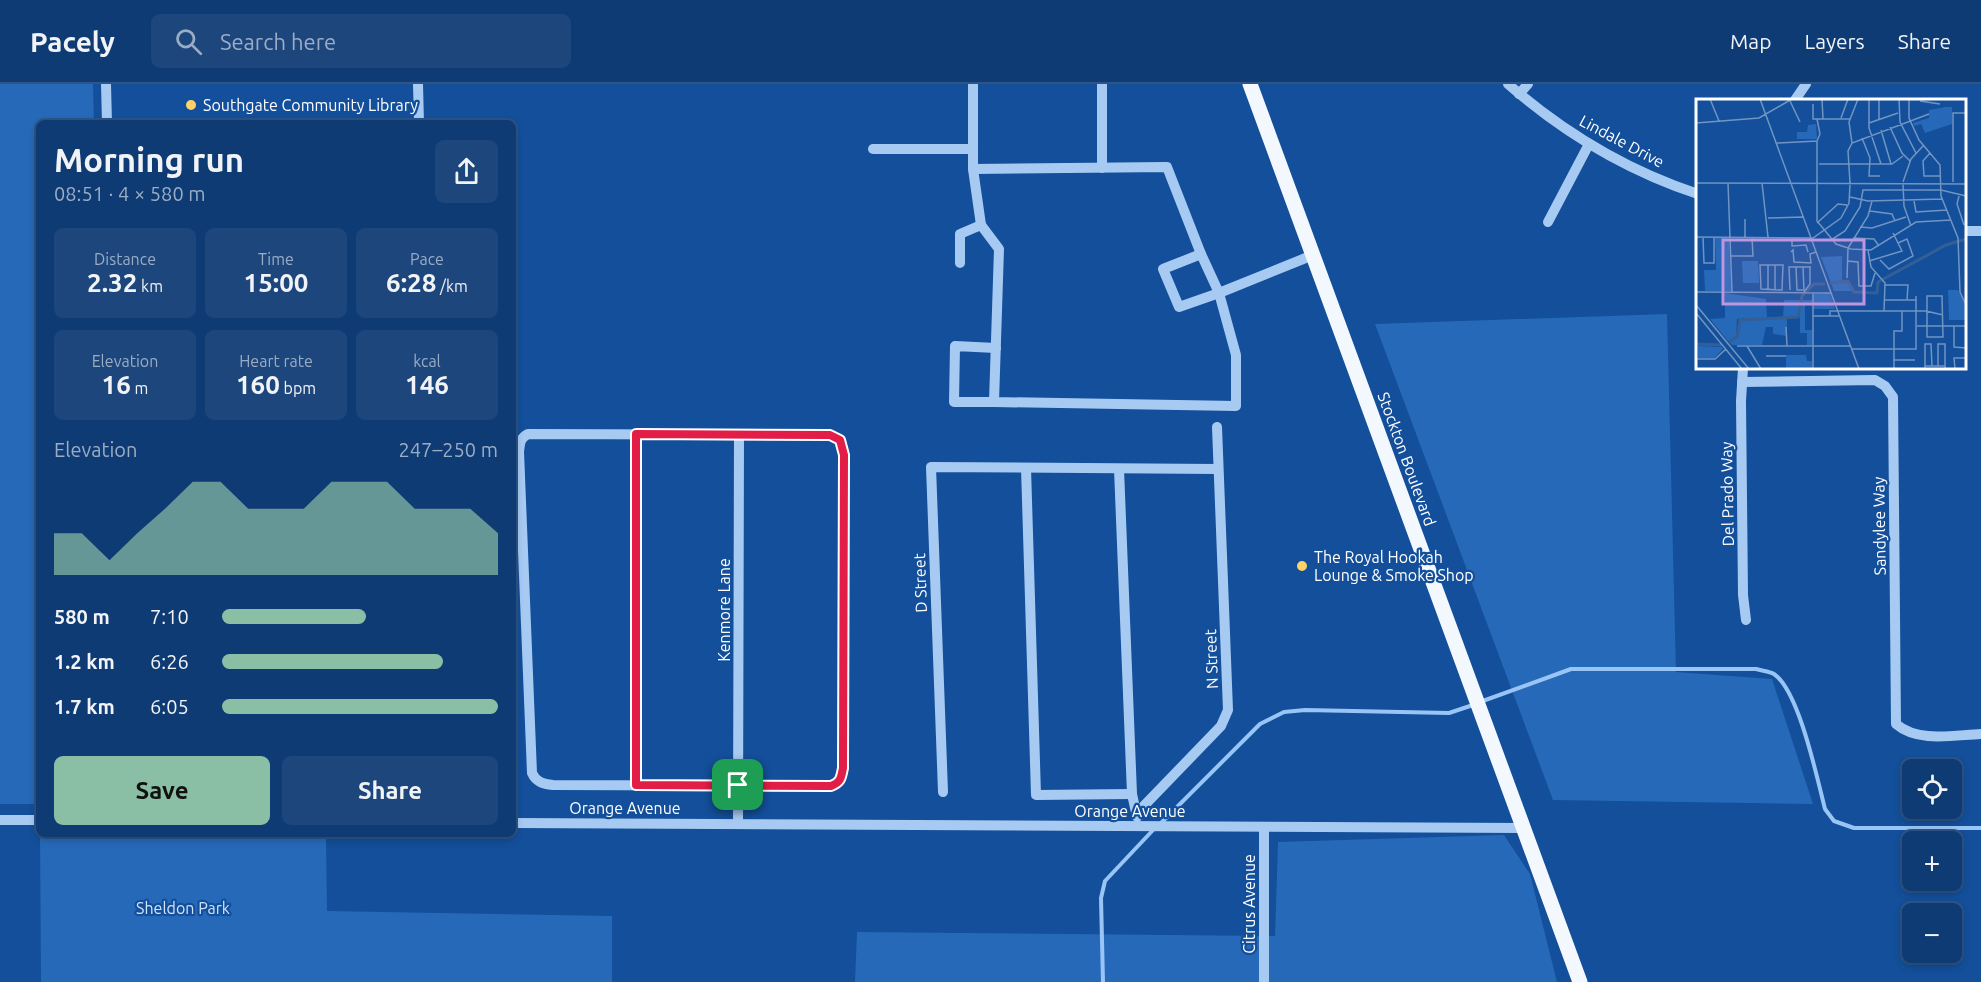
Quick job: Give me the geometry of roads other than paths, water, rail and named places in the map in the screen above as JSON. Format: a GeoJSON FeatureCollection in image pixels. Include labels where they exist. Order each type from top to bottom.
{"type":"FeatureCollection","features":[{"type":"Feature","properties":{"kind":"main road","name":"Stockton Boulevard"},"geometry":{"type":"LineString","coordinates":[[1250,84],[1580,982]]}},
{"type":"Feature","properties":{"kind":"street"},"geometry":{"type":"LineString","coordinates":[[106,84],[107,120]]}},
{"type":"Feature","properties":{"kind":"street"},"geometry":{"type":"LineString","coordinates":[[418,84],[419,120]]}},
{"type":"Feature","properties":{"kind":"street"},"geometry":{"type":"LineString","coordinates":[[973,84],[973,170],[981,225],[999,249],[994,402]]}},
{"type":"Feature","properties":{"kind":"street"},"geometry":{"type":"LineString","coordinates":[[1102,84],[1102,168]]}},
{"type":"Feature","properties":{"kind":"street","name":"Lindale Drive"},"geometry":{"type":"LineString","coordinates":[[1508,84],[1589,144],[1629,165],[1696,193]]}},
{"type":"Feature","properties":{"kind":"street"},"geometry":{"type":"LineString","coordinates":[[1520,94],[1528,84]]}},
{"type":"Feature","properties":{"kind":"street"},"geometry":{"type":"LineString","coordinates":[[1796,99],[1806,84]]}},
{"type":"Feature","properties":{"kind":"street"},"geometry":{"type":"LineString","coordinates":[[1548,222],[1589,144]]}},
{"type":"Feature","properties":{"kind":"street"},"geometry":{"type":"LineString","coordinates":[[873,149],[973,149]]}},
{"type":"Feature","properties":{"kind":"street"},"geometry":{"type":"LineString","coordinates":[[973,170],[1167,167],[1219,293],[1236,355],[1236,406],[954,402],[955,346],[996,348]]}},
{"type":"Feature","properties":{"kind":"street"},"geometry":{"type":"LineString","coordinates":[[960,263],[960,234],[981,225]]}},
{"type":"Feature","properties":{"kind":"street"},"geometry":{"type":"LineString","coordinates":[[1201,254],[1163,269],[1179,307],[1313,255]]}},
{"type":"Feature","properties":{"kind":"street","name":"Del Prado Way"},"geometry":{"type":"LineString","coordinates":[[1743,369],[1740,401],[1743,595],[1746,620]]}},
{"type":"Feature","properties":{"kind":"street","name":"Sandylee Way"},"geometry":{"type":"LineString","coordinates":[[1743,382],[1875,380],[1885,386],[1893,397],[1896,724],[1905,731],[1917,735],[1981,734]]}},
{"type":"Feature","properties":{"kind":"street","name":"N Street"},"geometry":{"type":"LineString","coordinates":[[1137,813],[1221,726],[1228,710],[1216,427]]}},
{"type":"Feature","properties":{"kind":"street"},"geometry":{"type":"LineString","coordinates":[[528,434],[636,434],[830,435],[840,440],[843,446],[844,467],[843,756],[841,780],[831,786],[545,784],[534,777],[532,773],[520,441],[528,434]]}},
{"type":"Feature","properties":{"kind":"street"},"geometry":{"type":"LineString","coordinates":[[636,434],[636,785]]}},
{"type":"Feature","properties":{"kind":"street","name":"Kenmore Lane"},"geometry":{"type":"LineString","coordinates":[[738,785],[739,435]]}},
{"type":"Feature","properties":{"kind":"street","name":"D Street"},"geometry":{"type":"LineString","coordinates":[[943,792],[931,467],[1026,468]]}},
{"type":"Feature","properties":{"kind":"street"},"geometry":{"type":"LineString","coordinates":[[1132,794],[1036,795],[1026,468],[1218,469]]}},
{"type":"Feature","properties":{"kind":"street"},"geometry":{"type":"LineString","coordinates":[[1119,469],[1132,794],[1142,826]]}},
{"type":"Feature","properties":{"kind":"street"},"geometry":{"type":"LineString","coordinates":[[738,785],[738,824]]}},
{"type":"Feature","properties":{"kind":"street"},"geometry":{"type":"LineString","coordinates":[[0,820],[36,820]]}},
{"type":"Feature","properties":{"kind":"street","name":"Orange Avenue"},"geometry":{"type":"LineString","coordinates":[[516,823],[1523,828]]}},
{"type":"Feature","properties":{"kind":"street","name":"Citrus Avenue"},"geometry":{"type":"LineString","coordinates":[[1264,827],[1264,982]]}},
{"type":"Feature","properties":{"kind":"waterway"},"geometry":{"type":"LineString","coordinates":[[1480,702],[1571,669],[1756,669],[1768,672],[1774,674],[1783,683],[1799,716],[1825,809],[1834,821],[1854,828],[1981,828]]}},
{"type":"Feature","properties":{"kind":"waterway"},"geometry":{"type":"LineString","coordinates":[[1160,824],[1260,724],[1284,712],[1305,710],[1449,713],[1473,705]]}},
{"type":"Feature","properties":{"kind":"waterway"},"geometry":{"type":"LineString","coordinates":[[1103,982],[1101,898],[1105,881],[1154,829]]}},
{"type":"Feature","properties":{"kind":"place","name":"Southgate Community Library"},"geometry":{"type":"Point","coordinates":[191,105]}},
{"type":"Feature","properties":{"kind":"place","name":"The Royal Hookah Lounge & Smoke Shop"},"geometry":{"type":"Point","coordinates":[1302,566]}},
{"type":"Feature","properties":{"kind":"park label","name":"Sheldon Park"},"geometry":{"type":"Point","coordinates":[183,908]}}]}
